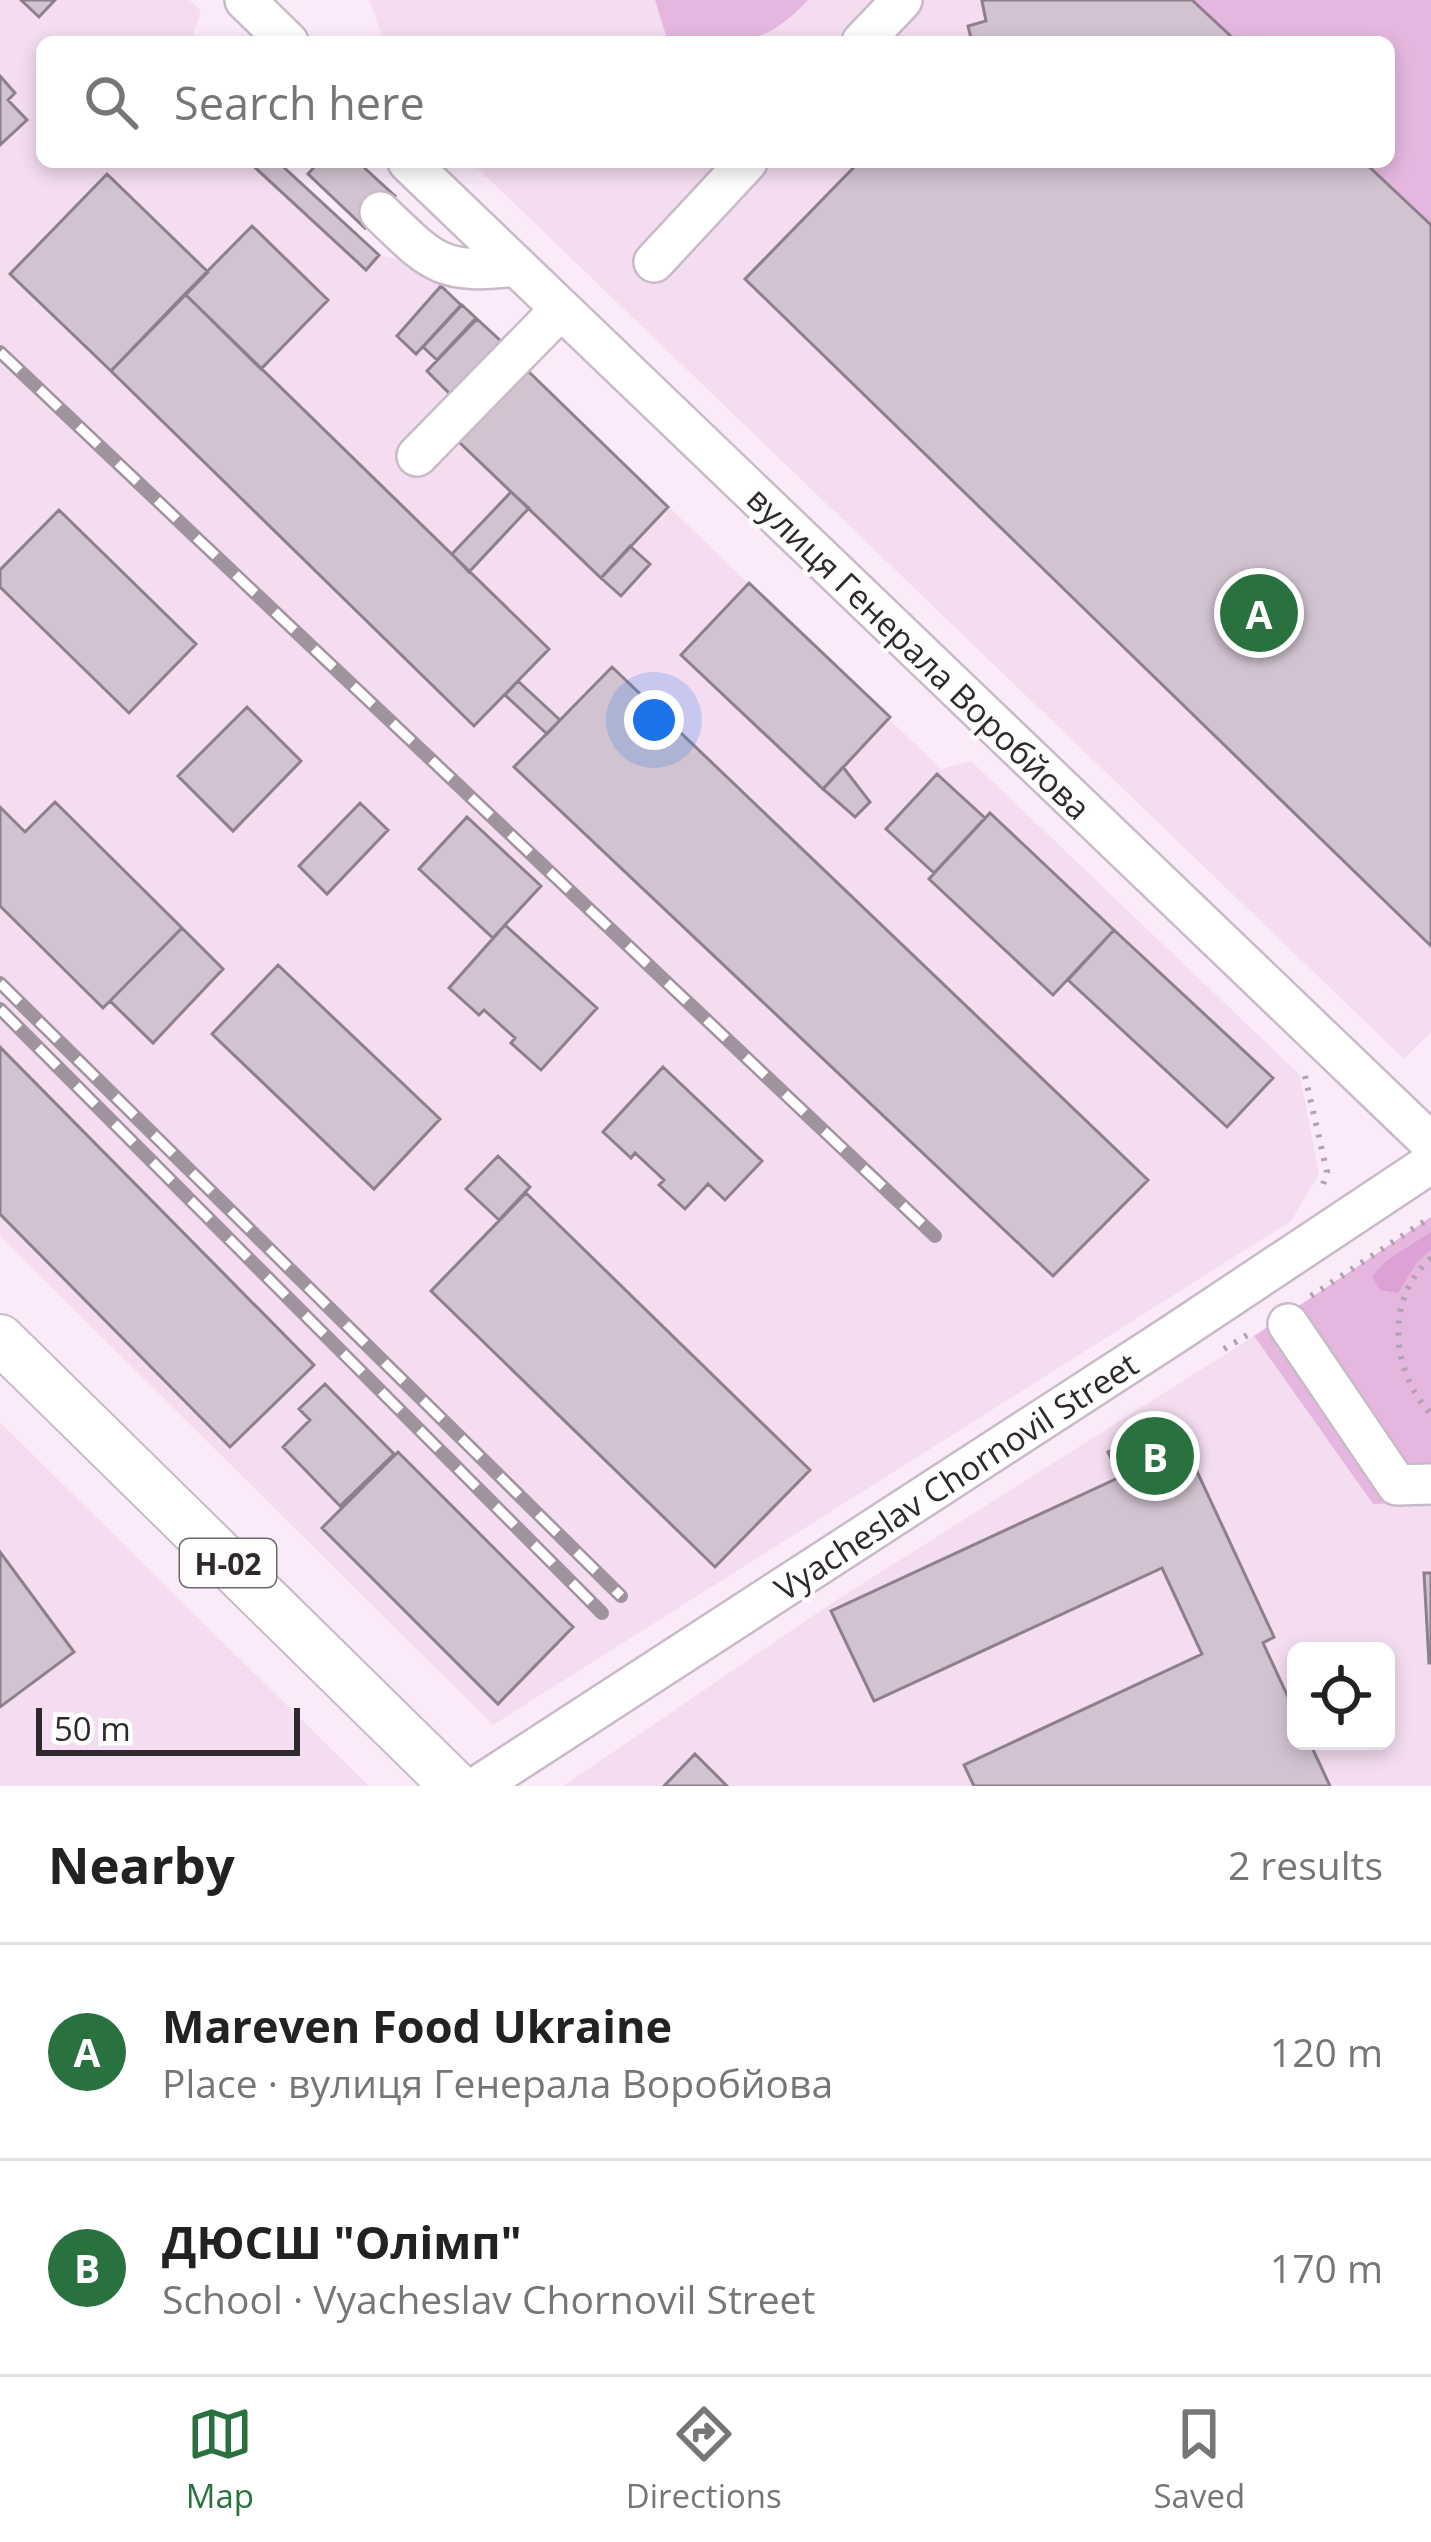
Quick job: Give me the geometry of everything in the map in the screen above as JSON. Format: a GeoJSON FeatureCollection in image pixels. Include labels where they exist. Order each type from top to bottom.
{"type":"FeatureCollection","features":[{"type":"Feature","properties":{"kind":"main road","name":"Н-02"},"geometry":{"type":"LineString","coordinates":[[0,1339],[455,1786]]}},
{"type":"Feature","properties":{"kind":"street"},"geometry":{"type":"LineString","coordinates":[[245,0],[277,36]]}},
{"type":"Feature","properties":{"kind":"street"},"geometry":{"type":"LineString","coordinates":[[868,36],[902,0]]}},
{"type":"Feature","properties":{"kind":"street","name":"вулиця Генерала Воробйова"},"geometry":{"type":"LineString","coordinates":[[419,168],[515,266],[1431,1143]]}},
{"type":"Feature","properties":{"kind":"street"},"geometry":{"type":"LineString","coordinates":[[654,262],[741,168]]}},
{"type":"Feature","properties":{"kind":"street"},"geometry":{"type":"LineString","coordinates":[[380,212],[425,255],[450,268],[515,266]]}},
{"type":"Feature","properties":{"kind":"street"},"geometry":{"type":"LineString","coordinates":[[417,456],[561,309]]}},
{"type":"Feature","properties":{"kind":"street","name":"Vyacheslav Chornovil Street"},"geometry":{"type":"LineString","coordinates":[[478,1786],[1431,1163]]}},
{"type":"Feature","properties":{"kind":"street"},"geometry":{"type":"LineString","coordinates":[[1288,1324],[1397,1485],[1431,1484]]}},
{"type":"Feature","properties":{"kind":"path"},"geometry":{"type":"LineString","coordinates":[[1303,1068],[1327,1172],[1319,1198]]}},
{"type":"Feature","properties":{"kind":"path"},"geometry":{"type":"LineString","coordinates":[[1431,1258],[1405,1295],[1397,1330],[1401,1365],[1415,1398],[1431,1414]]}},
{"type":"Feature","properties":{"kind":"shaded area"},"geometry":{"type":"Polygon","coordinates":[[[0,0],[189,0],[201,11],[193,36],[36,36],[36,168],[285,168],[379,255],[416,263],[941,769],[971,761],[1300,1075],[1319,1174],[1291,1221],[493,1725],[0,1236],[0,0]]]}},
{"type":"Feature","properties":{"kind":"shaded area"},"geometry":{"type":"Polygon","coordinates":[[[369,0],[1431,0],[1431,1032],[1404,1059],[477,168],[1395,168],[1395,36],[382,36],[369,0]]]}},
{"type":"Feature","properties":{"kind":"shaded area"},"geometry":{"type":"Polygon","coordinates":[[[655,0],[808,0],[760,36],[666,36],[655,0]]]}},
{"type":"Feature","properties":{"kind":"shaded area"},"geometry":{"type":"Polygon","coordinates":[[[1193,0],[1431,0],[1431,225],[1370,168],[1395,168],[1395,36],[1231,36],[1193,0]]]}},
{"type":"Feature","properties":{"kind":"shaded area"},"geometry":{"type":"Polygon","coordinates":[[[1431,1217],[1431,1502],[1373,1504],[1254,1336],[1431,1217]]]}},
{"type":"Feature","properties":{"kind":"shaded area"},"geometry":{"type":"Polygon","coordinates":[[[1431,1232],[1431,1250],[1418,1261],[1398,1293],[1380,1290],[1372,1276],[1387,1260],[1431,1232]]]}},
{"type":"Feature","properties":{"kind":"shaded area"},"geometry":{"type":"Polygon","coordinates":[[[1254,1336],[1373,1504],[1431,1502],[1431,1786],[563,1786],[832,1603],[1254,1336]]]}},
{"type":"Feature","properties":{"kind":"shaded area"},"geometry":{"type":"Polygon","coordinates":[[[0,1422],[254,1673],[369,1786],[0,1786],[0,1422]]]}},
{"type":"Feature","properties":{"kind":"building"},"geometry":{"type":"Polygon","coordinates":[[[21,0],[55,0],[39,17],[21,0]]]}},
{"type":"Feature","properties":{"kind":"building"},"geometry":{"type":"Polygon","coordinates":[[[1192,0],[1231,36],[970,36],[968,26],[986,21],[982,1],[1192,0]]]}},
{"type":"Feature","properties":{"kind":"building"},"geometry":{"type":"Polygon","coordinates":[[[0,76],[15,93],[8,100],[27,120],[0,145],[0,76]]]}},
{"type":"Feature","properties":{"kind":"building"},"geometry":{"type":"Polygon","coordinates":[[[256,168],[285,168],[379,255],[366,270],[256,168]]]}},
{"type":"Feature","properties":{"kind":"building"},"geometry":{"type":"Polygon","coordinates":[[[314,168],[365,168],[395,196],[365,228],[308,174],[314,168]]]}},
{"type":"Feature","properties":{"kind":"building"},"geometry":{"type":"Polygon","coordinates":[[[853,168],[1370,168],[1431,225],[1431,946],[745,279],[853,168]]]}},
{"type":"Feature","properties":{"kind":"building"},"geometry":{"type":"Polygon","coordinates":[[[107,174],[208,272],[111,371],[10,274],[107,174]]]}},
{"type":"Feature","properties":{"kind":"building"},"geometry":{"type":"Polygon","coordinates":[[[252,226],[328,300],[261,369],[185,294],[252,226]]]}},
{"type":"Feature","properties":{"kind":"building"},"geometry":{"type":"Polygon","coordinates":[[[441,286],[461,305],[416,354],[397,336],[441,286]]]}},
{"type":"Feature","properties":{"kind":"building"},"geometry":{"type":"Polygon","coordinates":[[[185,294],[549,649],[474,726],[111,371],[185,294]]]}},
{"type":"Feature","properties":{"kind":"building"},"geometry":{"type":"Polygon","coordinates":[[[462,305],[476,318],[437,360],[423,347],[462,305]]]}},
{"type":"Feature","properties":{"kind":"building"},"geometry":{"type":"Polygon","coordinates":[[[477,319],[502,342],[451,395],[427,371],[477,319]]]}},
{"type":"Feature","properties":{"kind":"building"},"geometry":{"type":"Polygon","coordinates":[[[528,371],[668,507],[601,578],[459,442],[528,371]]]}},
{"type":"Feature","properties":{"kind":"building"},"geometry":{"type":"Polygon","coordinates":[[[511,492],[529,508],[469,572],[452,554],[511,492]]]}},
{"type":"Feature","properties":{"kind":"building"},"geometry":{"type":"Polygon","coordinates":[[[59,510],[196,644],[129,713],[0,587],[0,570],[59,510]]]}},
{"type":"Feature","properties":{"kind":"building"},"geometry":{"type":"Polygon","coordinates":[[[630,546],[650,564],[621,596],[601,578],[630,546]]]}},
{"type":"Feature","properties":{"kind":"building"},"geometry":{"type":"Polygon","coordinates":[[[749,583],[890,717],[823,789],[681,655],[749,583]]]}},
{"type":"Feature","properties":{"kind":"building"},"geometry":{"type":"Polygon","coordinates":[[[612,667],[1148,1180],[1053,1276],[514,767],[612,667]]]}},
{"type":"Feature","properties":{"kind":"building"},"geometry":{"type":"Polygon","coordinates":[[[518,681],[560,720],[547,734],[505,695],[518,681]]]}},
{"type":"Feature","properties":{"kind":"building"},"geometry":{"type":"Polygon","coordinates":[[[247,707],[301,761],[233,831],[178,776],[247,707]]]}},
{"type":"Feature","properties":{"kind":"building"},"geometry":{"type":"Polygon","coordinates":[[[843,767],[870,802],[855,817],[823,789],[843,767]]]}},
{"type":"Feature","properties":{"kind":"building"},"geometry":{"type":"Polygon","coordinates":[[[937,774],[985,818],[934,873],[886,829],[937,774]]]}},
{"type":"Feature","properties":{"kind":"building"},"geometry":{"type":"Polygon","coordinates":[[[55,802],[182,928],[103,1008],[0,906],[0,807],[25,832],[55,802]]]}},
{"type":"Feature","properties":{"kind":"building"},"geometry":{"type":"Polygon","coordinates":[[[360,803],[388,830],[327,894],[299,866],[360,803]]]}},
{"type":"Feature","properties":{"kind":"building"},"geometry":{"type":"Polygon","coordinates":[[[990,813],[1114,930],[1053,995],[929,879],[990,813]]]}},
{"type":"Feature","properties":{"kind":"building"},"geometry":{"type":"Polygon","coordinates":[[[467,817],[541,886],[493,938],[419,869],[467,817]]]}},
{"type":"Feature","properties":{"kind":"building"},"geometry":{"type":"Polygon","coordinates":[[[505,925],[597,1008],[541,1070],[484,1010],[479,1015],[449,988],[505,925]]]}},
{"type":"Feature","properties":{"kind":"building"},"geometry":{"type":"Polygon","coordinates":[[[182,928],[223,969],[153,1043],[110,1001],[182,928]]]}},
{"type":"Feature","properties":{"kind":"building"},"geometry":{"type":"Polygon","coordinates":[[[1114,930],[1273,1078],[1227,1127],[1068,980],[1114,930]]]}},
{"type":"Feature","properties":{"kind":"building"},"geometry":{"type":"Polygon","coordinates":[[[278,965],[440,1119],[374,1189],[212,1034],[278,965]]]}},
{"type":"Feature","properties":{"kind":"building"},"geometry":{"type":"Polygon","coordinates":[[[0,1047],[314,1365],[230,1447],[0,1214],[0,1047]]]}},
{"type":"Feature","properties":{"kind":"building"},"geometry":{"type":"Polygon","coordinates":[[[663,1067],[762,1161],[725,1200],[708,1184],[685,1209],[659,1185],[664,1180],[603,1132],[663,1067]]]}},
{"type":"Feature","properties":{"kind":"building"},"geometry":{"type":"Polygon","coordinates":[[[498,1156],[530,1187],[499,1220],[466,1189],[498,1156]]]}},
{"type":"Feature","properties":{"kind":"building"},"geometry":{"type":"Polygon","coordinates":[[[526,1193],[810,1470],[715,1567],[431,1291],[526,1193]]]}},
{"type":"Feature","properties":{"kind":"building"},"geometry":{"type":"Polygon","coordinates":[[[325,1384],[394,1454],[340,1506],[283,1447],[310,1420],[299,1409],[325,1384]]]}},
{"type":"Feature","properties":{"kind":"building"},"geometry":{"type":"Polygon","coordinates":[[[1174,1422],[1274,1637],[1263,1643],[1287,1695],[1287,1750],[1313,1750],[1330,1786],[974,1786],[964,1765],[1202,1654],[1162,1568],[874,1701],[831,1611],[1120,1477],[1108,1452],[1174,1422]]]}},
{"type":"Feature","properties":{"kind":"building"},"geometry":{"type":"Polygon","coordinates":[[[398,1452],[573,1627],[498,1704],[322,1528],[398,1452]]]}},
{"type":"Feature","properties":{"kind":"building"},"geometry":{"type":"Polygon","coordinates":[[[0,1552],[74,1652],[0,1707],[0,1552]]]}},
{"type":"Feature","properties":{"kind":"building"},"geometry":{"type":"Polygon","coordinates":[[[1424,1573],[1431,1573],[1431,1663],[1429,1663],[1424,1573]]]}},
{"type":"Feature","properties":{"kind":"building"},"geometry":{"type":"Polygon","coordinates":[[[695,1754],[727,1786],[664,1786],[695,1754]]]}},
{"type":"Feature","properties":{"kind":"tunnel"},"geometry":{"type":"LineString","coordinates":[[334,168],[380,212]]}},
{"type":"Feature","properties":{"kind":"railway"},"geometry":{"type":"LineString","coordinates":[[0,352],[935,1236]]}},
{"type":"Feature","properties":{"kind":"railway"},"geometry":{"type":"LineString","coordinates":[[0,983],[621,1596]]}},
{"type":"Feature","properties":{"kind":"railway"},"geometry":{"type":"LineString","coordinates":[[0,1009],[602,1613]]}},
{"type":"Feature","properties":{"kind":"place","name":"Mareven Food Ukraine"},"geometry":{"type":"Point","coordinates":[1259,613]}},
{"type":"Feature","properties":{"kind":"place","name":"ДЮСШ \"Олімп\""},"geometry":{"type":"Point","coordinates":[1155,1456]}}]}
